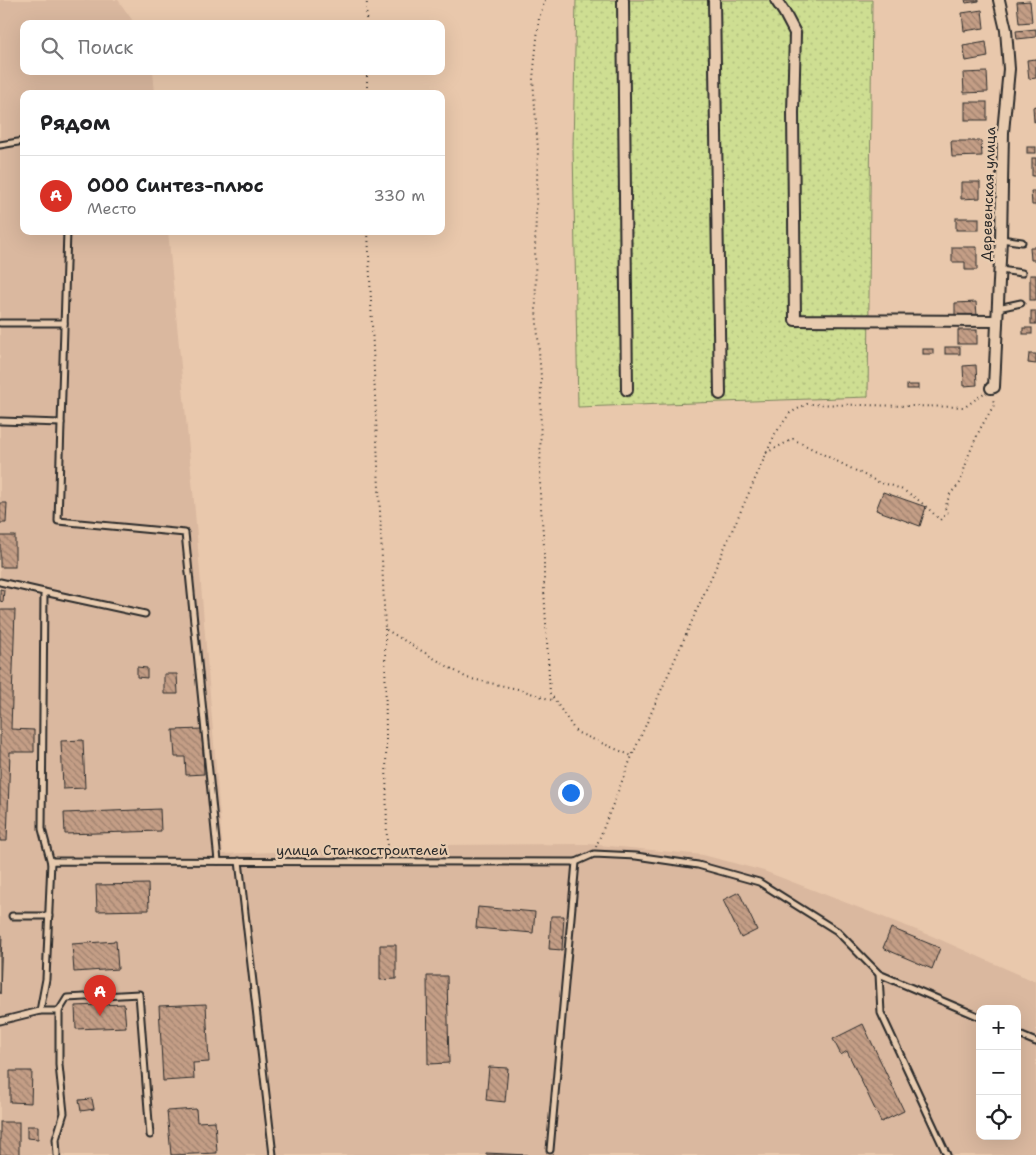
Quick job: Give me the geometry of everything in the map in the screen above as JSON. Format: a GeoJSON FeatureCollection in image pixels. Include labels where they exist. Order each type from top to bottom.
{"type":"FeatureCollection","features":[{"type":"Feature","properties":{"kind":"street"},"geometry":{"type":"LineString","coordinates":[[623,0],[627,390]]}},
{"type":"Feature","properties":{"kind":"street"},"geometry":{"type":"LineString","coordinates":[[714,0],[720,394]]}},
{"type":"Feature","properties":{"kind":"street"},"geometry":{"type":"LineString","coordinates":[[776,0],[794,33],[795,320],[997,321]]}},
{"type":"Feature","properties":{"kind":"street","name":"Деревенская улица"},"geometry":{"type":"LineString","coordinates":[[991,388],[994,387],[1004,132],[1009,68],[1006,30],[999,0]]}},
{"type":"Feature","properties":{"kind":"lane"},"geometry":{"type":"LineString","coordinates":[[0,144],[20,142]]}},
{"type":"Feature","properties":{"kind":"lane"},"geometry":{"type":"LineString","coordinates":[[66,235],[58,521],[185,533],[218,861]]}},
{"type":"Feature","properties":{"kind":"lane"},"geometry":{"type":"LineString","coordinates":[[1001,239],[1022,242]]}},
{"type":"Feature","properties":{"kind":"lane"},"geometry":{"type":"LineString","coordinates":[[999,270],[1022,273]]}},
{"type":"Feature","properties":{"kind":"lane"},"geometry":{"type":"LineString","coordinates":[[998,308],[1021,303]]}},
{"type":"Feature","properties":{"kind":"lane"},"geometry":{"type":"LineString","coordinates":[[0,323],[64,323]]}},
{"type":"Feature","properties":{"kind":"lane"},"geometry":{"type":"LineString","coordinates":[[0,421],[61,423]]}},
{"type":"Feature","properties":{"kind":"lane"},"geometry":{"type":"LineString","coordinates":[[0,582],[145,614]]}},
{"type":"Feature","properties":{"kind":"lane"},"geometry":{"type":"LineString","coordinates":[[40,1011],[46,979],[52,866],[42,829],[44,592]]}},
{"type":"Feature","properties":{"kind":"lane","name":"улица Станкостроителей"},"geometry":{"type":"LineString","coordinates":[[52,866],[51,861],[576,862],[594,854],[636,856],[698,865],[759,882],[837,931],[879,974]]}},
{"type":"Feature","properties":{"kind":"lane"},"geometry":{"type":"LineString","coordinates":[[239,861],[273,1155]]}},
{"type":"Feature","properties":{"kind":"lane"},"geometry":{"type":"LineString","coordinates":[[550,1150],[576,862]]}},
{"type":"Feature","properties":{"kind":"lane"},"geometry":{"type":"LineString","coordinates":[[12,916],[49,916]]}},
{"type":"Feature","properties":{"kind":"lane"},"geometry":{"type":"LineString","coordinates":[[947,1155],[880,1012],[879,974],[976,1015]]}},
{"type":"Feature","properties":{"kind":"lane"},"geometry":{"type":"LineString","coordinates":[[57,1155],[56,1139],[64,1113],[59,1065],[59,1011],[67,998],[139,994],[150,1135]]}},
{"type":"Feature","properties":{"kind":"lane"},"geometry":{"type":"LineString","coordinates":[[0,1021],[40,1011],[59,1011]]}},
{"type":"Feature","properties":{"kind":"lane"},"geometry":{"type":"LineString","coordinates":[[1021,1036],[1036,1042]]}},
{"type":"Feature","properties":{"kind":"path"},"geometry":{"type":"LineString","coordinates":[[366,20],[367,0]]}},
{"type":"Feature","properties":{"kind":"path"},"geometry":{"type":"LineString","coordinates":[[544,0],[539,18],[534,78],[538,150],[535,247],[536,310],[541,377],[540,486],[550,693],[576,732],[632,756]]}},
{"type":"Feature","properties":{"kind":"path"},"geometry":{"type":"LineString","coordinates":[[367,75],[367,90]]}},
{"type":"Feature","properties":{"kind":"path"},"geometry":{"type":"LineString","coordinates":[[368,235],[385,629],[387,862]]}},
{"type":"Feature","properties":{"kind":"path"},"geometry":{"type":"LineString","coordinates":[[596,847],[632,756],[774,434],[790,413],[807,404],[965,407],[991,388],[994,405],[980,429],[969,454],[960,483],[950,494],[945,508],[948,512],[940,520],[918,498],[890,484],[880,483],[793,439],[766,453]]}},
{"type":"Feature","properties":{"kind":"path"},"geometry":{"type":"LineString","coordinates":[[385,629],[467,678],[518,689],[555,701]]}},
{"type":"Feature","properties":{"kind":"shaded area"},"geometry":{"type":"Polygon","coordinates":[[[0,0],[118,0],[132,20],[20,20],[20,75],[153,75],[155,90],[20,90],[20,235],[168,235],[195,512],[223,854],[439,845],[588,844],[703,855],[764,871],[932,936],[1036,982],[1036,1155],[0,1155],[0,0]]]}},
{"type":"Feature","properties":{"kind":"green space"},"geometry":{"type":"Polygon","coordinates":[[[576,0],[872,0],[868,397],[578,407],[573,148],[576,0]]]}},
{"type":"Feature","properties":{"kind":"building"},"geometry":{"type":"Polygon","coordinates":[[[965,0],[979,0],[979,1],[966,3],[965,0]]]}},
{"type":"Feature","properties":{"kind":"building"},"geometry":{"type":"Polygon","coordinates":[[[1030,1],[1032,22],[1019,23],[1017,2],[1030,1]]]}},
{"type":"Feature","properties":{"kind":"building"},"geometry":{"type":"Polygon","coordinates":[[[982,10],[984,28],[964,31],[962,13],[982,10]]]}},
{"type":"Feature","properties":{"kind":"building"},"geometry":{"type":"Polygon","coordinates":[[[1036,29],[1036,37],[1017,39],[1016,31],[1036,29]]]}},
{"type":"Feature","properties":{"kind":"building"},"geometry":{"type":"Polygon","coordinates":[[[986,42],[988,57],[966,61],[963,46],[986,42]]]}},
{"type":"Feature","properties":{"kind":"building"},"geometry":{"type":"Polygon","coordinates":[[[1036,59],[1036,78],[1029,79],[1027,60],[1036,59]]]}},
{"type":"Feature","properties":{"kind":"building"},"geometry":{"type":"Polygon","coordinates":[[[987,72],[988,92],[964,93],[963,73],[987,72]]]}},
{"type":"Feature","properties":{"kind":"building"},"geometry":{"type":"Polygon","coordinates":[[[965,102],[987,102],[987,120],[965,120],[965,102]]]}},
{"type":"Feature","properties":{"kind":"building"},"geometry":{"type":"Polygon","coordinates":[[[1036,106],[1036,121],[1034,122],[1033,107],[1036,106]]]}},
{"type":"Feature","properties":{"kind":"building"},"geometry":{"type":"Polygon","coordinates":[[[951,141],[981,141],[982,156],[952,157],[951,141]]]}},
{"type":"Feature","properties":{"kind":"building"},"geometry":{"type":"Polygon","coordinates":[[[1027,147],[1036,147],[1036,153],[1027,153],[1027,147]]]}},
{"type":"Feature","properties":{"kind":"building"},"geometry":{"type":"Polygon","coordinates":[[[1032,158],[1036,158],[1036,176],[1032,176],[1032,158]]]}},
{"type":"Feature","properties":{"kind":"building"},"geometry":{"type":"Polygon","coordinates":[[[961,182],[980,182],[980,198],[961,199],[961,182]]]}},
{"type":"Feature","properties":{"kind":"building"},"geometry":{"type":"Polygon","coordinates":[[[1031,191],[1036,191],[1036,205],[1032,205],[1031,191]]]}},
{"type":"Feature","properties":{"kind":"building"},"geometry":{"type":"Polygon","coordinates":[[[956,218],[979,218],[979,230],[956,230],[956,218]]]}},
{"type":"Feature","properties":{"kind":"building"},"geometry":{"type":"Polygon","coordinates":[[[952,247],[977,247],[977,270],[965,270],[965,262],[952,262],[952,247]]]}},
{"type":"Feature","properties":{"kind":"building"},"geometry":{"type":"Polygon","coordinates":[[[1030,247],[1036,247],[1036,260],[1031,260],[1030,247]]]}},
{"type":"Feature","properties":{"kind":"building"},"geometry":{"type":"Polygon","coordinates":[[[1030,275],[1036,275],[1036,300],[1030,300],[1030,275]]]}},
{"type":"Feature","properties":{"kind":"building"},"geometry":{"type":"Polygon","coordinates":[[[976,302],[977,316],[955,317],[955,303],[976,302]]]}},
{"type":"Feature","properties":{"kind":"building"},"geometry":{"type":"Polygon","coordinates":[[[1031,311],[1036,311],[1036,324],[1031,324],[1031,311]]]}},
{"type":"Feature","properties":{"kind":"building"},"geometry":{"type":"Polygon","coordinates":[[[1023,328],[1032,328],[1032,334],[1023,334],[1023,328]]]}},
{"type":"Feature","properties":{"kind":"building"},"geometry":{"type":"Polygon","coordinates":[[[958,330],[977,330],[977,344],[958,344],[958,330]]]}},
{"type":"Feature","properties":{"kind":"building"},"geometry":{"type":"Polygon","coordinates":[[[945,347],[960,347],[960,354],[945,354],[945,347]]]}},
{"type":"Feature","properties":{"kind":"building"},"geometry":{"type":"Polygon","coordinates":[[[923,349],[933,349],[933,354],[923,354],[923,349]]]}},
{"type":"Feature","properties":{"kind":"building"},"geometry":{"type":"Polygon","coordinates":[[[1029,354],[1036,354],[1036,364],[1028,363],[1029,354]]]}},
{"type":"Feature","properties":{"kind":"building"},"geometry":{"type":"Polygon","coordinates":[[[976,365],[977,385],[964,386],[963,366],[976,365]]]}},
{"type":"Feature","properties":{"kind":"building"},"geometry":{"type":"Polygon","coordinates":[[[907,385],[918,385],[918,389],[907,389],[907,385]]]}},
{"type":"Feature","properties":{"kind":"building"},"geometry":{"type":"Polygon","coordinates":[[[883,492],[926,507],[920,526],[876,510],[883,492]]]}},
{"type":"Feature","properties":{"kind":"building"},"geometry":{"type":"Polygon","coordinates":[[[0,503],[7,503],[6,523],[0,523],[0,503]]]}},
{"type":"Feature","properties":{"kind":"building"},"geometry":{"type":"Polygon","coordinates":[[[0,536],[15,536],[15,567],[0,567],[0,536]]]}},
{"type":"Feature","properties":{"kind":"building"},"geometry":{"type":"Polygon","coordinates":[[[0,589],[4,590],[3,602],[0,601],[0,589]]]}},
{"type":"Feature","properties":{"kind":"building"},"geometry":{"type":"Polygon","coordinates":[[[0,610],[15,610],[11,729],[34,730],[34,752],[10,752],[7,841],[0,841],[0,610]]]}},
{"type":"Feature","properties":{"kind":"building"},"geometry":{"type":"Polygon","coordinates":[[[137,667],[147,668],[147,678],[137,677],[137,667]]]}},
{"type":"Feature","properties":{"kind":"building"},"geometry":{"type":"Polygon","coordinates":[[[164,674],[177,674],[178,694],[164,694],[164,674]]]}},
{"type":"Feature","properties":{"kind":"building"},"geometry":{"type":"Polygon","coordinates":[[[202,729],[204,774],[186,775],[185,757],[175,757],[173,730],[202,729]]]}},
{"type":"Feature","properties":{"kind":"building"},"geometry":{"type":"Polygon","coordinates":[[[83,740],[85,788],[63,789],[61,741],[83,740]]]}},
{"type":"Feature","properties":{"kind":"building"},"geometry":{"type":"Polygon","coordinates":[[[160,809],[161,831],[65,834],[64,813],[160,809]]]}},
{"type":"Feature","properties":{"kind":"building"},"geometry":{"type":"Polygon","coordinates":[[[148,884],[149,910],[97,911],[96,885],[148,884]]]}},
{"type":"Feature","properties":{"kind":"building"},"geometry":{"type":"Polygon","coordinates":[[[739,892],[757,930],[741,938],[723,900],[739,892]]]}},
{"type":"Feature","properties":{"kind":"building"},"geometry":{"type":"Polygon","coordinates":[[[478,907],[535,912],[533,933],[476,928],[478,907]]]}},
{"type":"Feature","properties":{"kind":"building"},"geometry":{"type":"Polygon","coordinates":[[[551,916],[564,916],[562,950],[549,949],[551,916]]]}},
{"type":"Feature","properties":{"kind":"building"},"geometry":{"type":"Polygon","coordinates":[[[891,928],[940,948],[932,969],[883,948],[891,928]]]}},
{"type":"Feature","properties":{"kind":"building"},"geometry":{"type":"Polygon","coordinates":[[[0,935],[2,935],[0,994],[0,935]]]}},
{"type":"Feature","properties":{"kind":"building"},"geometry":{"type":"Polygon","coordinates":[[[116,941],[118,969],[74,972],[72,944],[116,941]]]}},
{"type":"Feature","properties":{"kind":"building"},"geometry":{"type":"Polygon","coordinates":[[[380,945],[396,945],[396,979],[380,980],[380,945]]]}},
{"type":"Feature","properties":{"kind":"building"},"geometry":{"type":"Polygon","coordinates":[[[427,976],[447,976],[449,1063],[428,1064],[427,976]]]}},
{"type":"Feature","properties":{"kind":"building"},"geometry":{"type":"Polygon","coordinates":[[[124,1004],[126,1027],[76,1029],[75,1006],[124,1004]]]}},
{"type":"Feature","properties":{"kind":"building"},"geometry":{"type":"Polygon","coordinates":[[[206,1004],[209,1062],[193,1063],[194,1079],[163,1081],[159,1006],[206,1004]]]}},
{"type":"Feature","properties":{"kind":"building"},"geometry":{"type":"Polygon","coordinates":[[[863,1024],[904,1111],[881,1122],[847,1051],[841,1055],[833,1039],[863,1024]]]}},
{"type":"Feature","properties":{"kind":"building"},"geometry":{"type":"Polygon","coordinates":[[[489,1067],[508,1068],[505,1102],[486,1100],[489,1067]]]}},
{"type":"Feature","properties":{"kind":"building"},"geometry":{"type":"Polygon","coordinates":[[[10,1071],[32,1071],[31,1103],[10,1102],[10,1071]]]}},
{"type":"Feature","properties":{"kind":"building"},"geometry":{"type":"Polygon","coordinates":[[[92,1099],[94,1109],[81,1111],[79,1100],[92,1099]]]}},
{"type":"Feature","properties":{"kind":"building"},"geometry":{"type":"Polygon","coordinates":[[[196,1109],[197,1122],[215,1121],[217,1153],[171,1155],[167,1111],[196,1109]]]}},
{"type":"Feature","properties":{"kind":"building"},"geometry":{"type":"Polygon","coordinates":[[[0,1122],[19,1122],[19,1155],[0,1155],[0,1122]]]}},
{"type":"Feature","properties":{"kind":"building"},"geometry":{"type":"Polygon","coordinates":[[[27,1126],[38,1126],[38,1139],[27,1138],[27,1126]]]}},
{"type":"Feature","properties":{"kind":"building"},"geometry":{"type":"Polygon","coordinates":[[[486,1153],[527,1155],[486,1155],[486,1153]]]}},
{"type":"Feature","properties":{"kind":"place","name":"ООО Синтез-плюс"},"geometry":{"type":"Point","coordinates":[100,1016]}}]}
